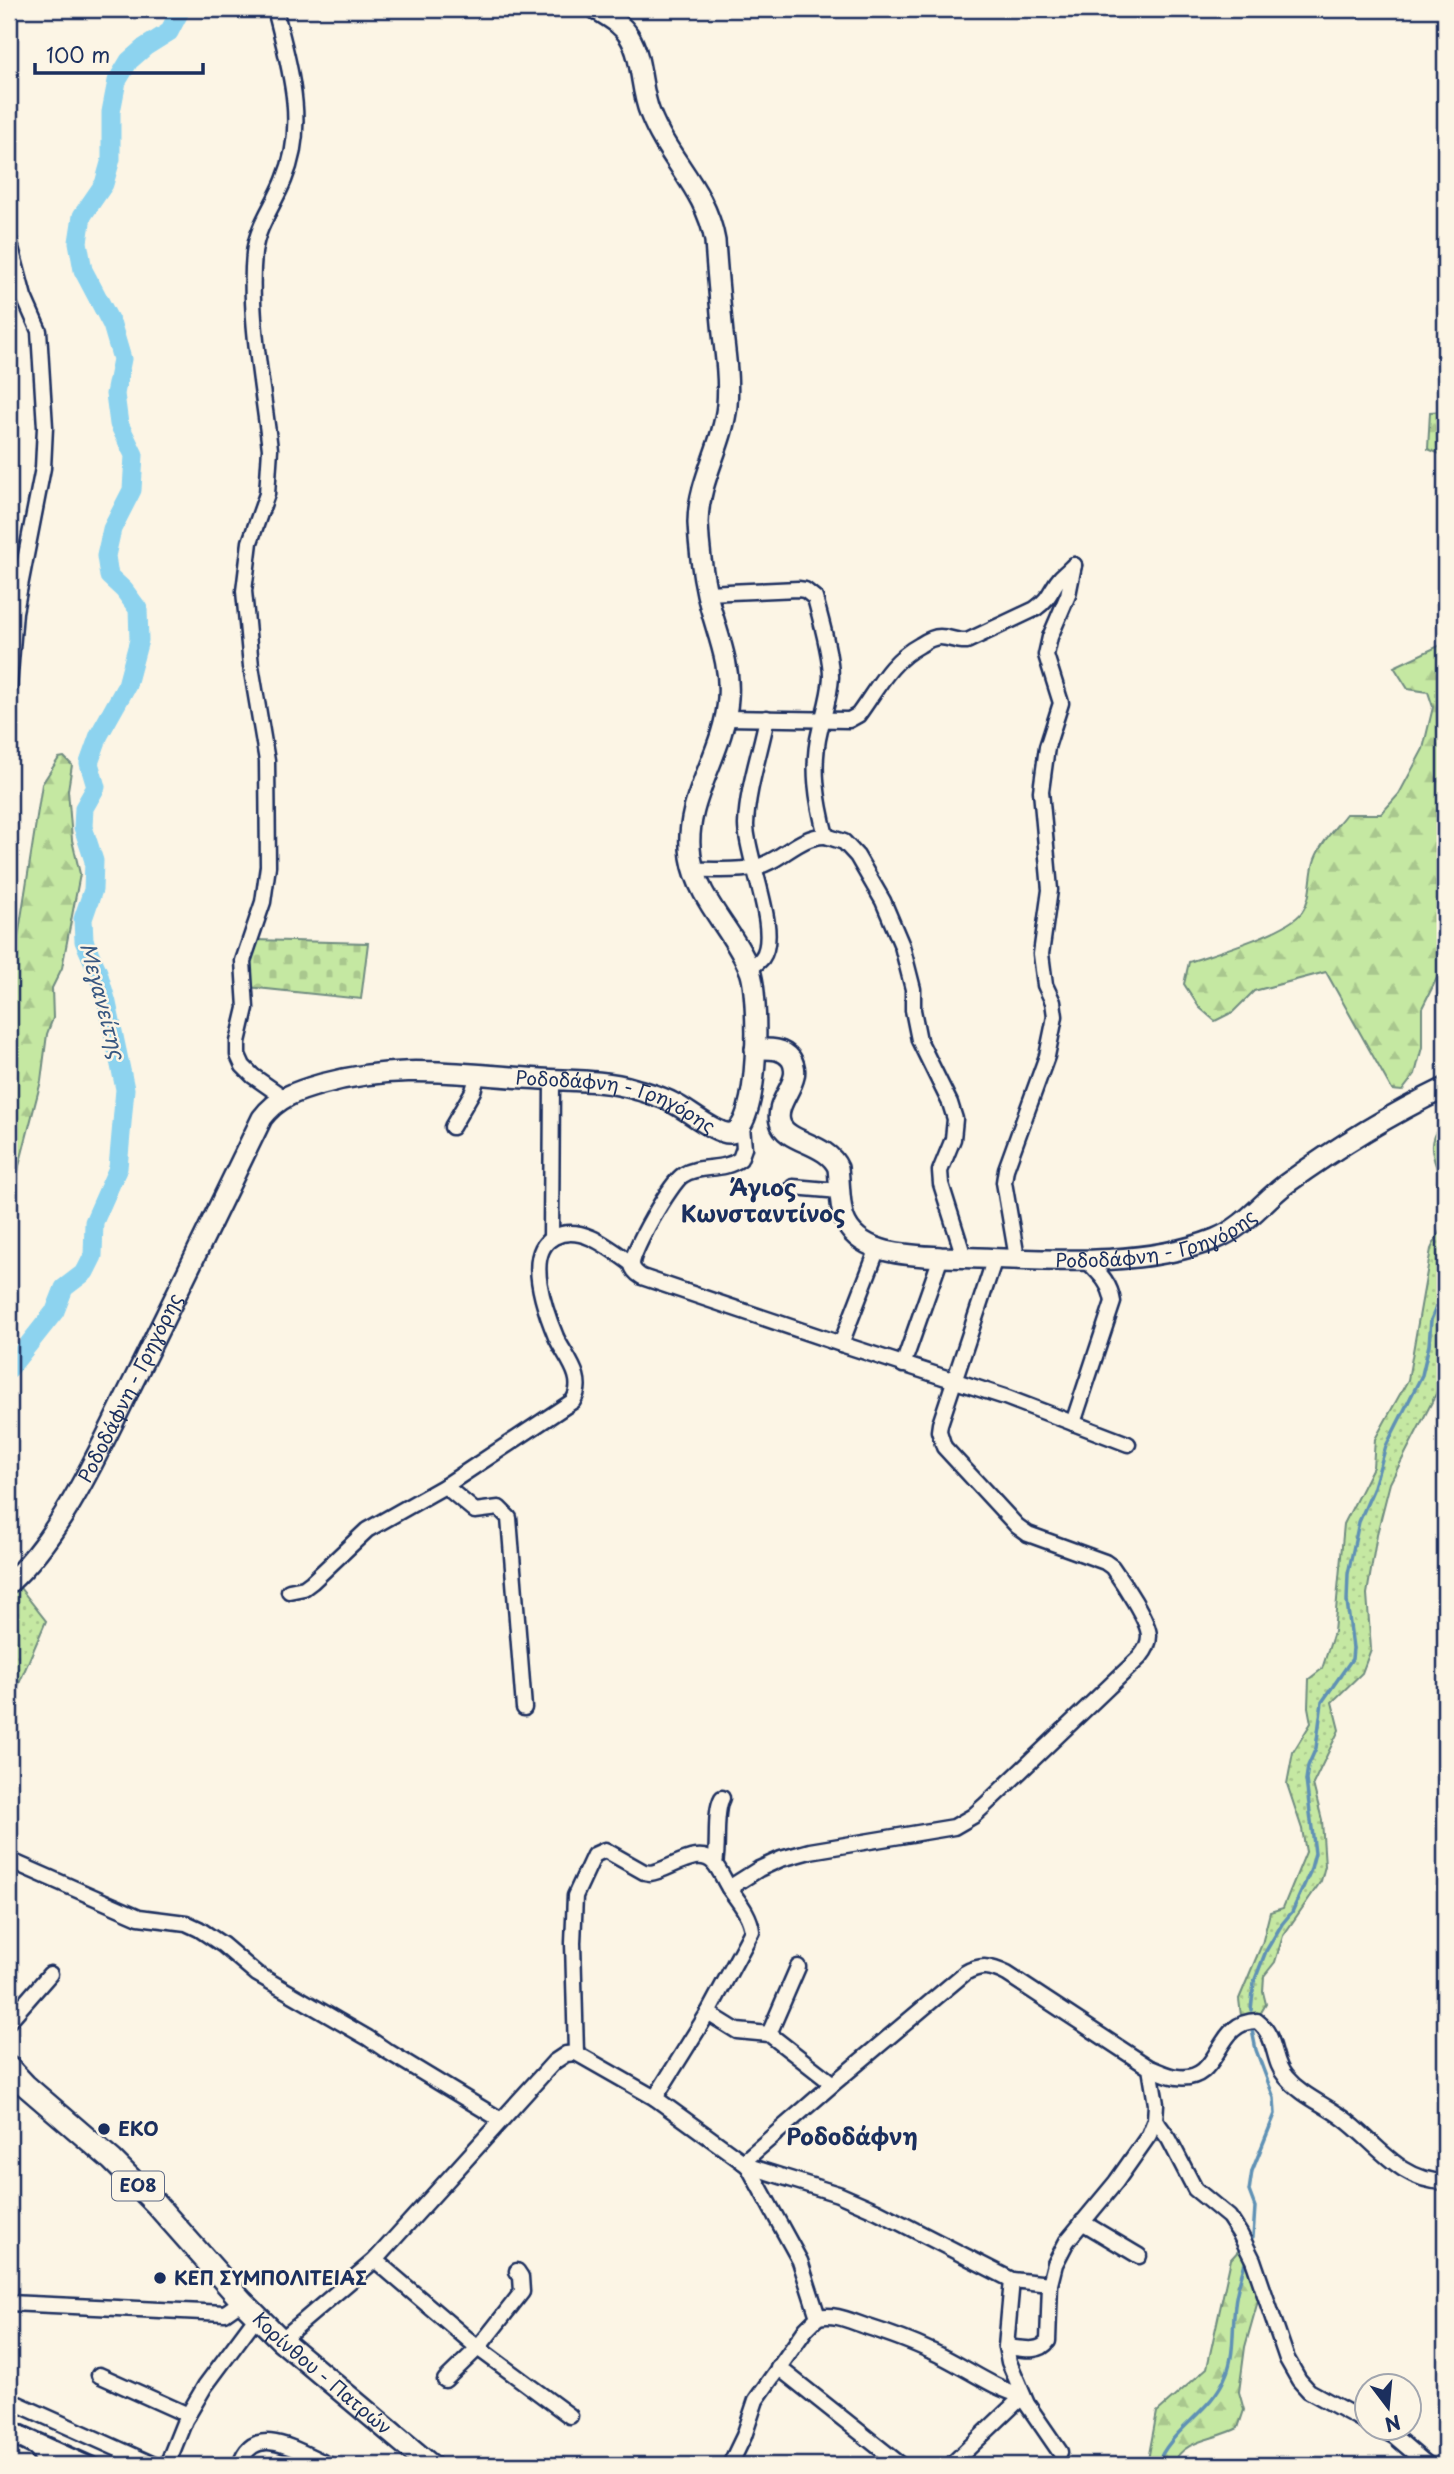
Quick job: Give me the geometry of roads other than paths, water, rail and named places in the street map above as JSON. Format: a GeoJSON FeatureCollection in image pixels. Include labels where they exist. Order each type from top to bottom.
{"type":"FeatureCollection","features":[{"type":"Feature","properties":{"kind":"highway"},"geometry":{"type":"LineString","coordinates":[[9,2459],[21,2465]]}},
{"type":"Feature","properties":{"kind":"main road"},"geometry":{"type":"LineString","coordinates":[[596,9],[623,27],[633,43],[649,111],[658,132],[702,199],[712,225],[728,383],[724,428],[700,499],[699,536],[706,593],[727,660],[729,693],[726,718],[692,816],[690,844],[694,870],[706,899],[749,969],[755,998],[755,1049]]}},
{"type":"Feature","properties":{"kind":"main road","name":"Ροδοδάφνη - Γρηγόρης"},"geometry":{"type":"LineString","coordinates":[[9,1583],[38,1552],[61,1518],[110,1428],[262,1118],[271,1106],[283,1097],[334,1080],[381,1071],[410,1070],[586,1081],[632,1088],[676,1104],[728,1134],[742,1127],[751,1096],[755,1049],[778,1050],[792,1060],[794,1068],[794,1078],[779,1114],[780,1123],[791,1135],[829,1154],[838,1168],[843,1215],[848,1226],[861,1239],[878,1248],[916,1255],[1085,1259],[1151,1254],[1216,1238],[1256,1213],[1287,1184],[1346,1142],[1445,1088]]}},
{"type":"Feature","properties":{"kind":"main road","name":"Κορίνθου - Πατρών"},"geometry":{"type":"LineString","coordinates":[[9,2068],[112,2160],[281,2340],[430,2465]]}},
{"type":"Feature","properties":{"kind":"street"},"geometry":{"type":"LineString","coordinates":[[275,9],[292,71],[296,115],[289,169],[256,237],[254,256],[254,312],[270,449],[270,472],[267,494],[250,542],[245,571],[245,614],[267,761],[268,866],[263,902],[243,961],[246,1007],[238,1042],[238,1055],[243,1066],[253,1076],[283,1097]]}},
{"type":"Feature","properties":{"kind":"street"},"geometry":{"type":"LineString","coordinates":[[9,240],[24,297],[39,331],[45,427],[43,468],[15,612],[9,687]]}},
{"type":"Feature","properties":{"kind":"street"},"geometry":{"type":"LineString","coordinates":[[726,718],[849,720],[858,716],[897,660],[922,643],[943,636],[957,642],[967,641],[1035,609],[1045,602],[1058,579],[1074,565],[1068,595],[1050,637],[1046,655],[1061,703],[1047,747],[1041,791],[1050,890],[1041,944],[1041,966],[1055,1016],[1047,1056],[1004,1182],[1017,1258]]}},
{"type":"Feature","properties":{"kind":"street"},"geometry":{"type":"LineString","coordinates":[[706,593],[798,589],[811,594],[817,605],[831,675],[830,691],[817,742],[815,778],[826,836]]}},
{"type":"Feature","properties":{"kind":"street"},"geometry":{"type":"LineString","coordinates":[[749,969],[761,959],[766,943],[761,888],[746,839],[747,818],[767,718]]}},
{"type":"Feature","properties":{"kind":"street"},"geometry":{"type":"LineString","coordinates":[[694,870],[755,868],[773,861],[806,839],[826,836],[844,842],[858,856],[883,901],[902,946],[914,989],[919,1041],[950,1103],[954,1119],[953,1139],[940,1171],[964,1257]]}},
{"type":"Feature","properties":{"kind":"street"},"geometry":{"type":"LineString","coordinates":[[452,1127],[473,1091],[478,1074]]}},
{"type":"Feature","properties":{"kind":"street"},"geometry":{"type":"LineString","coordinates":[[551,1239],[552,1080]]}},
{"type":"Feature","properties":{"kind":"street"},"geometry":{"type":"LineString","coordinates":[[632,1264],[637,1248],[676,1181],[694,1170],[729,1166],[740,1159],[744,1148],[742,1127]]}},
{"type":"Feature","properties":{"kind":"street"},"geometry":{"type":"LineString","coordinates":[[793,1187],[840,1191]]}},
{"type":"Feature","properties":{"kind":"street"},"geometry":{"type":"LineString","coordinates":[[289,1591],[304,1588],[312,1582],[367,1530],[445,1486],[573,1401],[578,1393],[572,1364],[557,1339],[542,1295],[538,1270],[540,1255],[551,1239],[564,1233],[581,1234],[607,1246],[632,1264],[635,1272],[642,1277],[953,1381],[1128,1444]]}},
{"type":"Feature","properties":{"kind":"street"},"geometry":{"type":"LineString","coordinates":[[841,1344],[878,1248]]}},
{"type":"Feature","properties":{"kind":"street"},"geometry":{"type":"LineString","coordinates":[[903,1364],[941,1257]]}},
{"type":"Feature","properties":{"kind":"street"},"geometry":{"type":"LineString","coordinates":[[729,1888],[781,1859],[810,1851],[920,1834],[962,1823],[994,1797],[1144,1651],[1149,1633],[1112,1567],[1028,1534],[1017,1526],[944,1447],[939,1432],[940,1424],[995,1258]]}},
{"type":"Feature","properties":{"kind":"street"},"geometry":{"type":"LineString","coordinates":[[1073,1423],[1113,1302],[1106,1279],[1085,1259]]}},
{"type":"Feature","properties":{"kind":"street"},"geometry":{"type":"LineString","coordinates":[[445,1486],[475,1511],[499,1508],[509,1518],[524,1708]]}},
{"type":"Feature","properties":{"kind":"street"},"geometry":{"type":"LineString","coordinates":[[715,1864],[718,1848],[717,1814],[722,1798]]}},
{"type":"Feature","properties":{"kind":"street"},"geometry":{"type":"LineString","coordinates":[[576,2053],[573,1943],[575,1896],[594,1855],[605,1850],[650,1873],[703,1856],[715,1864],[746,1912],[752,1931],[708,2013],[655,2098]]}},
{"type":"Feature","properties":{"kind":"street"},"geometry":{"type":"LineString","coordinates":[[9,1860],[108,1901],[139,1917],[186,1923],[199,1929],[257,1974],[501,2120]]}},
{"type":"Feature","properties":{"kind":"street"},"geometry":{"type":"LineString","coordinates":[[746,2164],[833,2084],[965,1973],[975,1967],[989,1966],[1007,1973],[1150,2068],[1178,2077],[1199,2072],[1209,2065],[1235,2026],[1244,2021],[1257,2021],[1272,2038],[1284,2075],[1300,2091],[1347,2121],[1387,2159],[1415,2175],[1443,2184]]}},
{"type":"Feature","properties":{"kind":"street"},"geometry":{"type":"LineString","coordinates":[[769,2034],[798,1967]]}},
{"type":"Feature","properties":{"kind":"street"},"geometry":{"type":"LineString","coordinates":[[9,2021],[50,1974]]}},
{"type":"Feature","properties":{"kind":"street"},"geometry":{"type":"LineString","coordinates":[[708,2013],[737,2031],[769,2034],[833,2084]]}},
{"type":"Feature","properties":{"kind":"street"},"geometry":{"type":"LineString","coordinates":[[281,2340],[375,2260],[554,2062],[566,2054],[576,2053],[655,2098],[746,2164],[838,2194],[877,2211],[1012,2280],[1050,2284]]}},
{"type":"Feature","properties":{"kind":"street"},"geometry":{"type":"LineString","coordinates":[[1006,2347],[1038,2349],[1044,2347],[1048,2341],[1050,2284],[1061,2250],[1116,2182],[1149,2136],[1155,2120],[1156,2104],[1150,2068]]}},
{"type":"Feature","properties":{"kind":"street"},"geometry":{"type":"LineString","coordinates":[[1155,2120],[1169,2139],[1195,2189],[1229,2217],[1240,2234],[1253,2260],[1287,2359],[1299,2380],[1320,2397],[1352,2415]]}},
{"type":"Feature","properties":{"kind":"street"},"geometry":{"type":"LineString","coordinates":[[746,2164],[800,2261],[818,2318]]}},
{"type":"Feature","properties":{"kind":"street"},"geometry":{"type":"LineString","coordinates":[[1082,2222],[1139,2256]]}},
{"type":"Feature","properties":{"kind":"street"},"geometry":{"type":"LineString","coordinates":[[375,2260],[478,2348],[570,2416]]}},
{"type":"Feature","properties":{"kind":"street"},"geometry":{"type":"LineString","coordinates":[[445,2380],[478,2348],[522,2292],[517,2271]]}},
{"type":"Feature","properties":{"kind":"street"},"geometry":{"type":"LineString","coordinates":[[1012,2280],[1006,2347],[1009,2362],[1023,2396],[1060,2452]]}},
{"type":"Feature","properties":{"kind":"street"},"geometry":{"type":"LineString","coordinates":[[9,2303],[225,2314],[249,2308]]}},
{"type":"Feature","properties":{"kind":"street"},"geometry":{"type":"LineString","coordinates":[[167,2465],[188,2415],[249,2308]]}},
{"type":"Feature","properties":{"kind":"street"},"geometry":{"type":"LineString","coordinates":[[730,2465],[739,2449],[757,2400],[778,2367],[792,2353],[806,2329],[818,2318],[827,2315],[931,2350],[1003,2390],[1023,2396]]}},
{"type":"Feature","properties":{"kind":"street"},"geometry":{"type":"LineString","coordinates":[[778,2367],[901,2465]]}},
{"type":"Feature","properties":{"kind":"street"},"geometry":{"type":"LineString","coordinates":[[99,2375],[188,2415]]}},
{"type":"Feature","properties":{"kind":"street"},"geometry":{"type":"LineString","coordinates":[[951,2465],[1023,2396]]}},
{"type":"Feature","properties":{"kind":"street"},"geometry":{"type":"LineString","coordinates":[[9,2400],[154,2465]]}},
{"type":"Feature","properties":{"kind":"street"},"geometry":{"type":"LineString","coordinates":[[240,2465],[252,2445],[270,2441],[329,2465]]}},
{"type":"Feature","properties":{"kind":"street"},"geometry":{"type":"LineString","coordinates":[[1401,2442],[1428,2465]]}},
{"type":"Feature","properties":{"kind":"waterway","name":"Μεγανείτης"},"geometry":{"type":"LineString","coordinates":[[9,1369],[55,1311],[64,1288],[85,1272],[93,1256],[94,1222],[118,1168],[125,1089],[107,1003],[98,972],[84,941],[83,919],[93,890],[94,861],[83,827],[84,808],[96,787],[89,763],[99,735],[127,685],[139,640],[138,609],[109,576],[106,556],[112,529],[132,490],[134,455],[119,424],[115,394],[122,359],[112,325],[83,270],[78,242],[82,216],[104,184],[111,159],[111,112],[117,81],[129,61],[169,32],[181,9]]}},
{"type":"Feature","properties":{"kind":"waterway"},"geometry":{"type":"LineString","coordinates":[[1251,2010],[1254,1982],[1266,1951],[1292,1912],[1310,1872],[1315,1853],[1306,1780],[1308,1766],[1316,1748],[1322,1702],[1352,1659],[1347,1601],[1348,1574],[1359,1522],[1373,1490],[1386,1446],[1422,1375],[1431,1320],[1445,1285]]}},
{"type":"Feature","properties":{"kind":"waterway"},"geometry":{"type":"LineString","coordinates":[[1252,2030],[1256,2050],[1274,2098],[1275,2114],[1252,2171],[1249,2191],[1255,2207],[1253,2237]]}},
{"type":"Feature","properties":{"kind":"waterway"},"geometry":{"type":"LineString","coordinates":[[1157,2465],[1163,2452],[1211,2399],[1226,2375],[1232,2350],[1236,2294],[1245,2263]]}},
{"type":"Feature","properties":{"kind":"railway"},"geometry":{"type":"LineString","coordinates":[[9,2419],[111,2465]]}},
{"type":"Feature","properties":{"kind":"place","name":"EKO"},"geometry":{"type":"Point","coordinates":[104,2129]}},
{"type":"Feature","properties":{"kind":"place","name":"ΚΕΠ ΣΥΜΠΟΛΙΤΕΙΑΣ"},"geometry":{"type":"Point","coordinates":[160,2278]}},
{"type":"Feature","properties":{"kind":"district","name":"Άγιος Κωνσταντίνος"},"geometry":{"type":"Point","coordinates":[763,1201]}},
{"type":"Feature","properties":{"kind":"district","name":"Ροδοδάφνη"},"geometry":{"type":"Point","coordinates":[852,2137]}}]}
